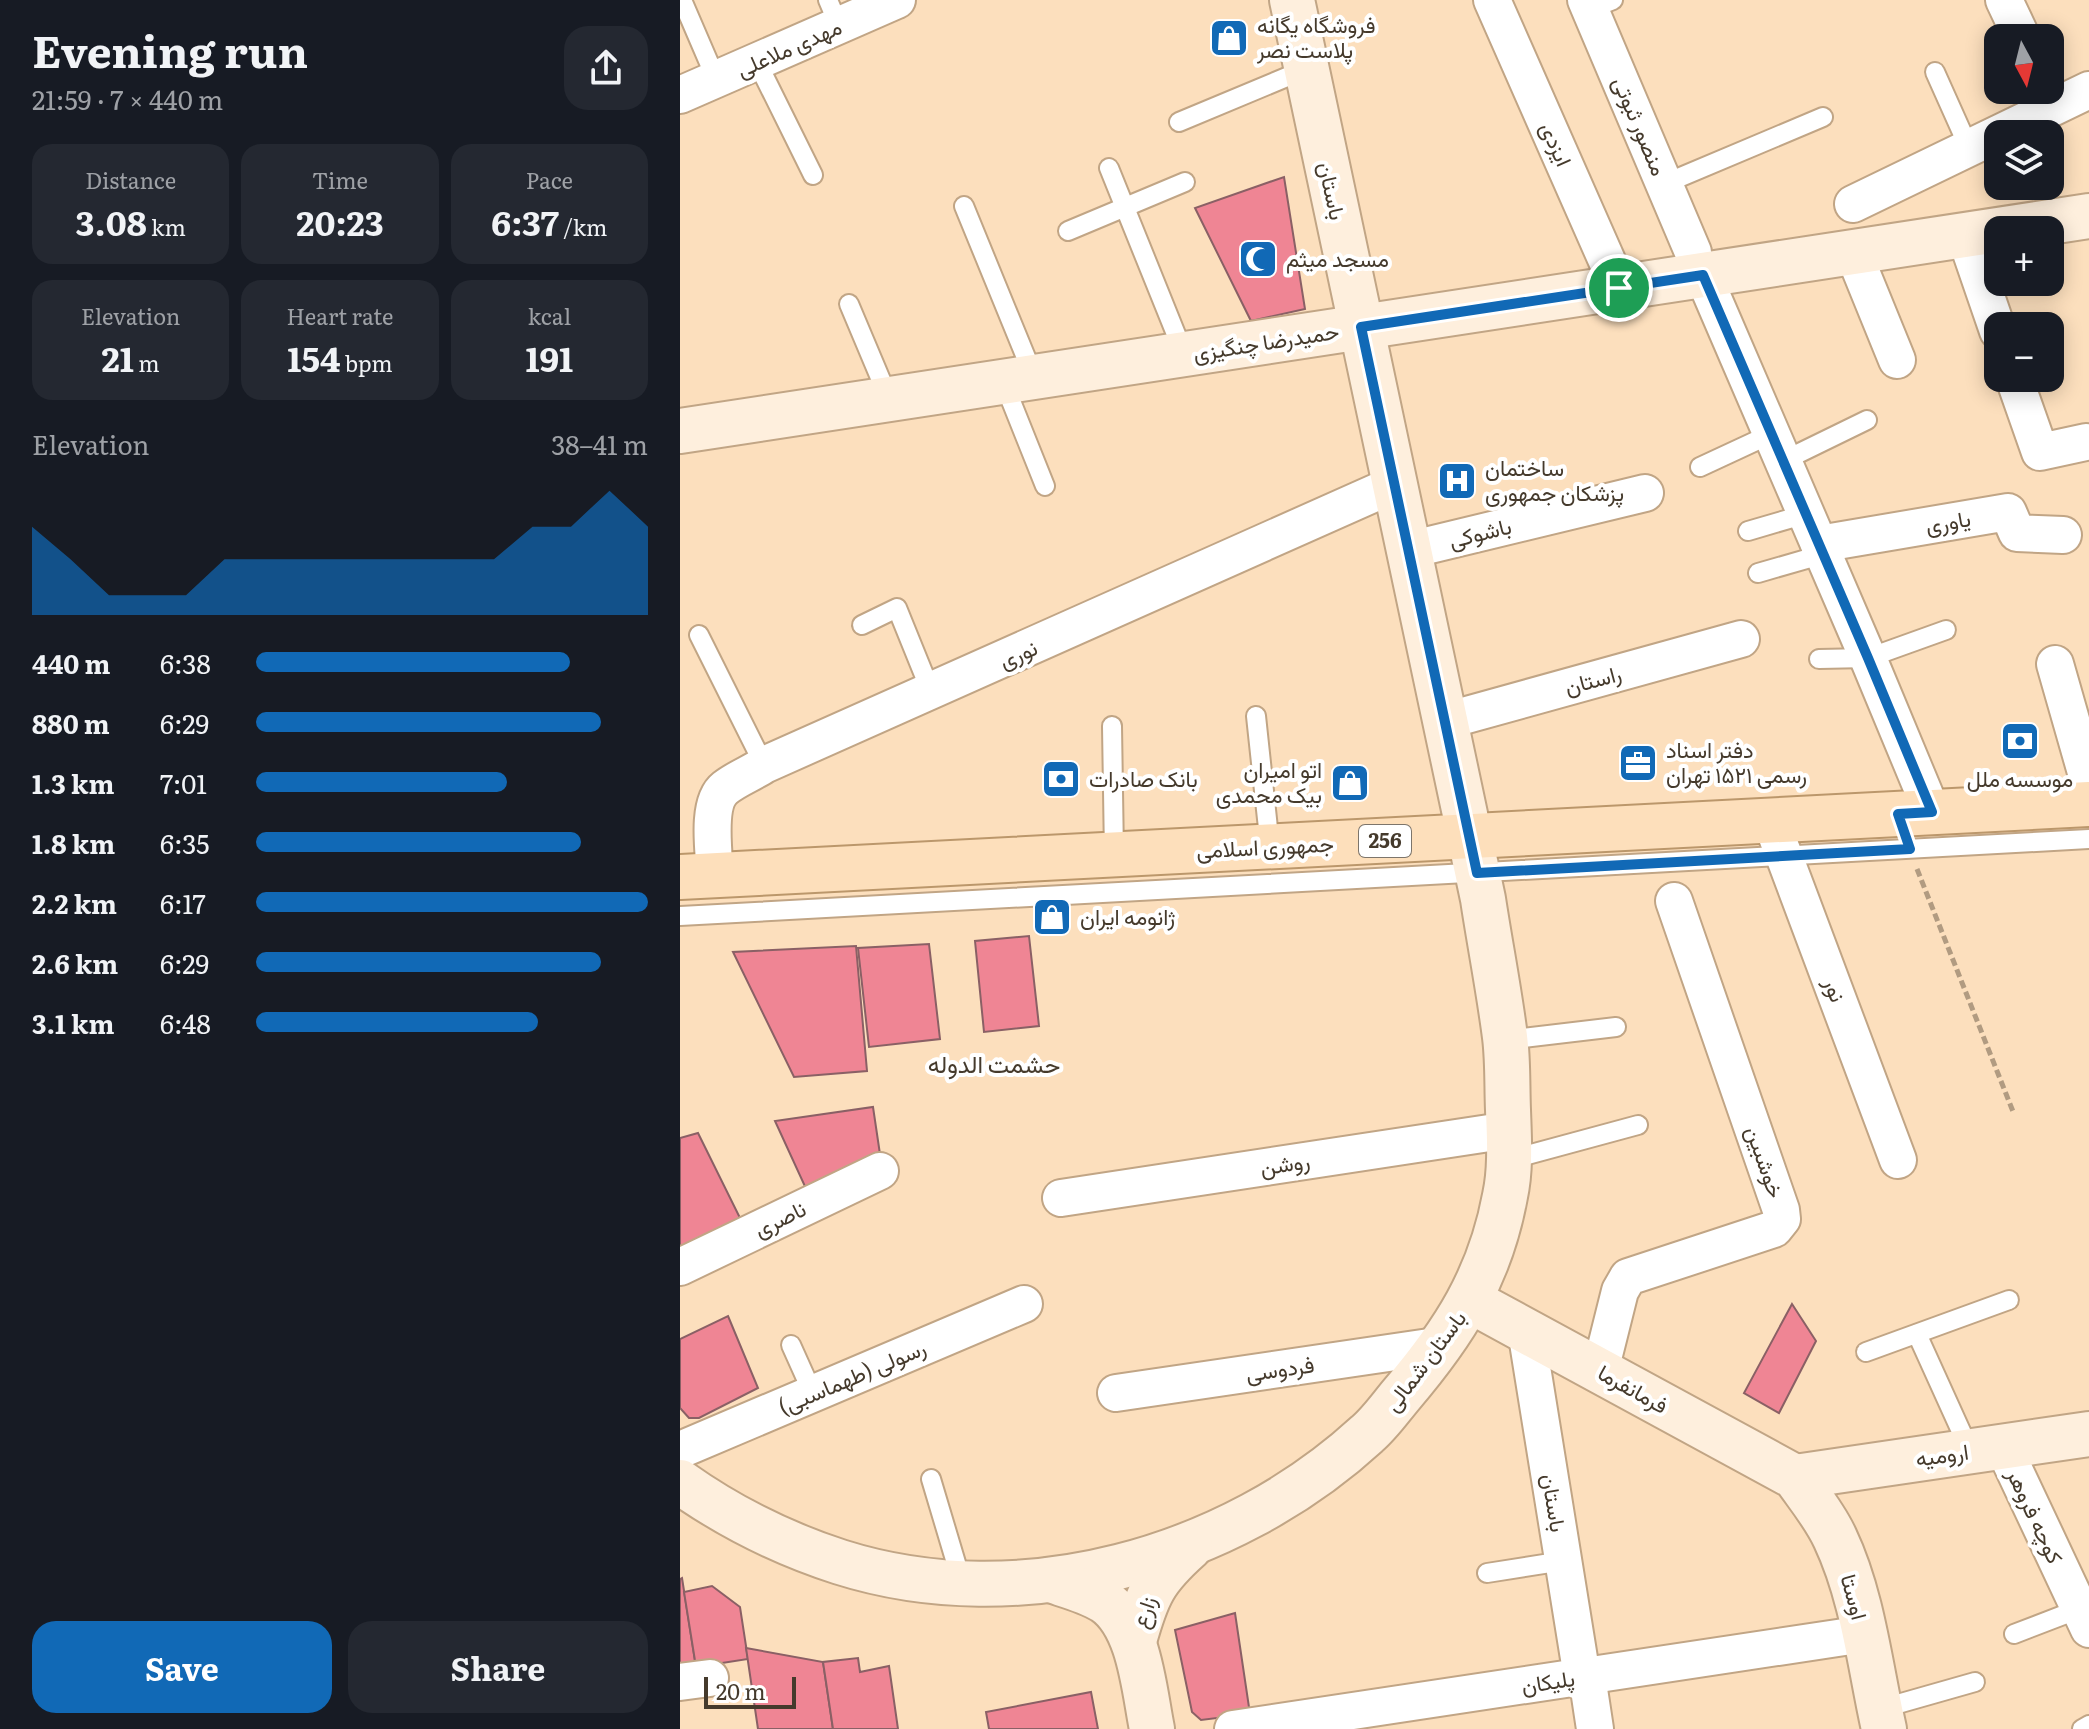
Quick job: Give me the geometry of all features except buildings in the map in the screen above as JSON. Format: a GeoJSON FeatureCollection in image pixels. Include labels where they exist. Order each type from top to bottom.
{"type":"FeatureCollection","features":[{"type":"Feature","properties":{"kind":"main road","name":"جمهوری اسلامی"},"geometry":{"type":"LineString","coordinates":[[698,876],[1270,847],[1476,869],[1778,838],[1932,812],[2089,804]]}},
{"type":"Feature","properties":{"kind":"street","name":"مهدی ملاعلی"},"geometry":{"type":"LineString","coordinates":[[680,95],[757,62],[834,13],[897,0]]}},
{"type":"Feature","properties":{"kind":"street","name":"باستان"},"geometry":{"type":"LineString","coordinates":[[1292,0],[1476,869]]}},
{"type":"Feature","properties":{"kind":"street","name":"ایزدی"},"geometry":{"type":"LineString","coordinates":[[1492,0],[1619,288]]}},
{"type":"Feature","properties":{"kind":"street"},"geometry":{"type":"LineString","coordinates":[[2004,0],[2015,24]]}},
{"type":"Feature","properties":{"kind":"street","name":"منصور ثبوتی"},"geometry":{"type":"LineString","coordinates":[[1597,3],[1664,184],[1932,812]]}},
{"type":"Feature","properties":{"kind":"street"},"geometry":{"type":"LineString","coordinates":[[2064,96],[2089,90]]}},
{"type":"Feature","properties":{"kind":"street"},"geometry":{"type":"LineString","coordinates":[[1853,204],[1969,148],[2041,104]]}},
{"type":"Feature","properties":{"kind":"street","name":"حمیدرضا چنگیزی"},"geometry":{"type":"LineString","coordinates":[[680,431],[1619,288],[1698,264],[1853,252],[2089,216]]}},
{"type":"Feature","properties":{"kind":"street"},"geometry":{"type":"LineString","coordinates":[[1965,235],[1991,312]]}},
{"type":"Feature","properties":{"kind":"street"},"geometry":{"type":"LineString","coordinates":[[1853,252],[1897,360]]}},
{"type":"Feature","properties":{"kind":"street"},"geometry":{"type":"LineString","coordinates":[[2019,392],[2040,452],[2086,442]]}},
{"type":"Feature","properties":{"kind":"street","name":"نوری"},"geometry":{"type":"LineString","coordinates":[[698,876],[719,794],[764,765],[1395,484]]}},
{"type":"Feature","properties":{"kind":"street","name":"باشوکی"},"geometry":{"type":"LineString","coordinates":[[1409,550],[1645,493]]}},
{"type":"Feature","properties":{"kind":"street","name":"یاوری"},"geometry":{"type":"LineString","coordinates":[[1816,537],[2008,512],[2017,533],[2063,535]]}},
{"type":"Feature","properties":{"kind":"street","name":"راستان"},"geometry":{"type":"LineString","coordinates":[[1445,721],[1741,639]]}},
{"type":"Feature","properties":{"kind":"street"},"geometry":{"type":"LineString","coordinates":[[2055,664],[2089,783]]}},
{"type":"Feature","properties":{"kind":"street","name":"نور"},"geometry":{"type":"LineString","coordinates":[[1778,838],[1898,1160]]}},
{"type":"Feature","properties":{"kind":"street","name":"باستان شمالی"},"geometry":{"type":"LineString","coordinates":[[1198,1541],[1280,1500],[1369,1433],[1443,1345],[1471,1301],[1506,1195],[1509,1145],[1506,1040],[1476,869]]}},
{"type":"Feature","properties":{"kind":"street","name":"خوشبین"},"geometry":{"type":"LineString","coordinates":[[1600,1371],[1620,1291],[1628,1277],[1774,1229],[1782,1219],[1674,901]]}},
{"type":"Feature","properties":{"kind":"street","name":"روشن"},"geometry":{"type":"LineString","coordinates":[[1061,1198],[1509,1145]]}},
{"type":"Feature","properties":{"kind":"street","name":"ناصری"},"geometry":{"type":"LineString","coordinates":[[680,1267],[880,1171]]}},
{"type":"Feature","properties":{"kind":"street","name":"فرمانفرما"},"geometry":{"type":"LineString","coordinates":[[1471,1301],[1795,1477]]}},
{"type":"Feature","properties":{"kind":"street","name":"رسولی (طهماسبی)"},"geometry":{"type":"LineString","coordinates":[[680,1450],[1024,1304]]}},
{"type":"Feature","properties":{"kind":"street","name":"باستان"},"geometry":{"type":"LineString","coordinates":[[1526,1330],[1563,1561],[1595,1729]]}},
{"type":"Feature","properties":{"kind":"street","name":"فردوسی"},"geometry":{"type":"LineString","coordinates":[[1116,1393],[1443,1345]]}},
{"type":"Feature","properties":{"kind":"street","name":"ارومیه"},"geometry":{"type":"LineString","coordinates":[[1795,1477],[2089,1434]]}},
{"type":"Feature","properties":{"kind":"street","name":"کوچه فروهر"},"geometry":{"type":"LineString","coordinates":[[1986,1449],[2085,1617]]}},
{"type":"Feature","properties":{"kind":"street","name":"اوستا"},"geometry":{"type":"LineString","coordinates":[[1795,1477],[1836,1539],[1855,1595],[1882,1719]]}},
{"type":"Feature","properties":{"kind":"street"},"geometry":{"type":"LineString","coordinates":[[680,1482],[752,1525],[842,1563],[934,1581],[1001,1584],[1048,1580],[1147,1559],[1198,1541]]}},
{"type":"Feature","properties":{"kind":"street","name":"زارع"},"geometry":{"type":"LineString","coordinates":[[1134,1641],[1151,1588],[1170,1565],[1198,1541]]}},
{"type":"Feature","properties":{"kind":"street","name":"زارع"},"geometry":{"type":"LineString","coordinates":[[1048,1580],[1105,1602],[1116,1612],[1134,1641]]}},
{"type":"Feature","properties":{"kind":"street","name":"پلیکان"},"geometry":{"type":"LineString","coordinates":[[1233,1729],[1864,1634]]}},
{"type":"Feature","properties":{"kind":"street"},"geometry":{"type":"LineString","coordinates":[[1134,1641],[1152,1729]]}},
{"type":"Feature","properties":{"kind":"lane"},"geometry":{"type":"LineString","coordinates":[[682,0],[716,79]]}},
{"type":"Feature","properties":{"kind":"lane"},"geometry":{"type":"LineString","coordinates":[[757,62],[813,175]]}},
{"type":"Feature","properties":{"kind":"lane"},"geometry":{"type":"LineString","coordinates":[[1179,122],[1306,69]]}},
{"type":"Feature","properties":{"kind":"lane"},"geometry":{"type":"LineString","coordinates":[[1935,72],[1969,148]]}},
{"type":"Feature","properties":{"kind":"lane"},"geometry":{"type":"LineString","coordinates":[[1664,184],[1823,117]]}},
{"type":"Feature","properties":{"kind":"lane"},"geometry":{"type":"LineString","coordinates":[[1109,168],[1184,354]]}},
{"type":"Feature","properties":{"kind":"lane"},"geometry":{"type":"LineString","coordinates":[[1068,231],[1185,182]]}},
{"type":"Feature","properties":{"kind":"lane"},"geometry":{"type":"LineString","coordinates":[[964,206],[1018,379],[1045,486]]}},
{"type":"Feature","properties":{"kind":"lane"},"geometry":{"type":"LineString","coordinates":[[849,304],[889,399]]}},
{"type":"Feature","properties":{"kind":"lane"},"geometry":{"type":"LineString","coordinates":[[1700,467],[1867,420]]}},
{"type":"Feature","properties":{"kind":"lane"},"geometry":{"type":"LineString","coordinates":[[1748,531],[1816,537]]}},
{"type":"Feature","properties":{"kind":"lane"},"geometry":{"type":"LineString","coordinates":[[1758,573],[1816,537]]}},
{"type":"Feature","properties":{"kind":"lane"},"geometry":{"type":"LineString","coordinates":[[862,625],[897,608],[931,692]]}},
{"type":"Feature","properties":{"kind":"lane"},"geometry":{"type":"LineString","coordinates":[[1819,659],[1868,658],[1946,630]]}},
{"type":"Feature","properties":{"kind":"lane"},"geometry":{"type":"LineString","coordinates":[[699,635],[764,765]]}},
{"type":"Feature","properties":{"kind":"lane"},"geometry":{"type":"LineString","coordinates":[[1256,716],[1270,847]]}},
{"type":"Feature","properties":{"kind":"lane"},"geometry":{"type":"LineString","coordinates":[[1112,726],[1114,855]]}},
{"type":"Feature","properties":{"kind":"lane"},"geometry":{"type":"LineString","coordinates":[[1778,838],[1910,849],[2089,839]]}},
{"type":"Feature","properties":{"kind":"lane"},"geometry":{"type":"LineString","coordinates":[[680,916],[1476,869]]}},
{"type":"Feature","properties":{"kind":"lane"},"geometry":{"type":"LineString","coordinates":[[1506,1040],[1616,1027]]}},
{"type":"Feature","properties":{"kind":"lane"},"geometry":{"type":"LineString","coordinates":[[1509,1145],[1638,1125]]}},
{"type":"Feature","properties":{"kind":"lane"},"geometry":{"type":"LineString","coordinates":[[1866,1352],[2009,1300]]}},
{"type":"Feature","properties":{"kind":"lane"},"geometry":{"type":"LineString","coordinates":[[1917,1334],[1986,1449]]}},
{"type":"Feature","properties":{"kind":"lane"},"geometry":{"type":"LineString","coordinates":[[791,1345],[813,1394]]}},
{"type":"Feature","properties":{"kind":"lane"},"geometry":{"type":"LineString","coordinates":[[931,1479],[962,1583]]}},
{"type":"Feature","properties":{"kind":"lane"},"geometry":{"type":"LineString","coordinates":[[1487,1573],[1563,1561]]}},
{"type":"Feature","properties":{"kind":"lane"},"geometry":{"type":"LineString","coordinates":[[2014,1634],[2085,1617]]}},
{"type":"Feature","properties":{"kind":"lane"},"geometry":{"type":"LineString","coordinates":[[1882,1719],[1975,1682]]}},
{"type":"Feature","properties":{"kind":"lane"},"geometry":{"type":"LineString","coordinates":[[2082,1729],[2089,1725]]}},
{"type":"Feature","properties":{"kind":"path"},"geometry":{"type":"LineString","coordinates":[[1910,849],[2014,1114]]}},
{"type":"Feature","properties":{"kind":"place","name":"فروشگاه یگانه پلاست نصر"},"geometry":{"type":"Point","coordinates":[1229,38]}},
{"type":"Feature","properties":{"kind":"place","name":"مسجد میثم"},"geometry":{"type":"Point","coordinates":[1258,259]}},
{"type":"Feature","properties":{"kind":"place","name":"ساختمان پزشکان جمهوری"},"geometry":{"type":"Point","coordinates":[1457,481]}},
{"type":"Feature","properties":{"kind":"place","name":"موسسه ملل"},"geometry":{"type":"Point","coordinates":[2020,741]}},
{"type":"Feature","properties":{"kind":"place","name":"دفتر اسناد رسمی ۱۵۲۱ تهران"},"geometry":{"type":"Point","coordinates":[1638,763]}},
{"type":"Feature","properties":{"kind":"place","name":"بانک صادرات"},"geometry":{"type":"Point","coordinates":[1061,779]}},
{"type":"Feature","properties":{"kind":"place","name":"اتو امیران بیک محمدی"},"geometry":{"type":"Point","coordinates":[1350,783]}},
{"type":"Feature","properties":{"kind":"place","name":"ژانومه ایران"},"geometry":{"type":"Point","coordinates":[1052,917]}},
{"type":"Feature","properties":{"kind":"district","name":"حشمت الدوله"},"geometry":{"type":"Point","coordinates":[994,1065]}},
{"type":"Feature","properties":{"kind":"route"},"geometry":{"type":"LineString","coordinates":[[1703,275],[1932,812],[1898,814],[1910,849],[1477,873],[1361,327],[1619,288],[1703,275]]}}]}
